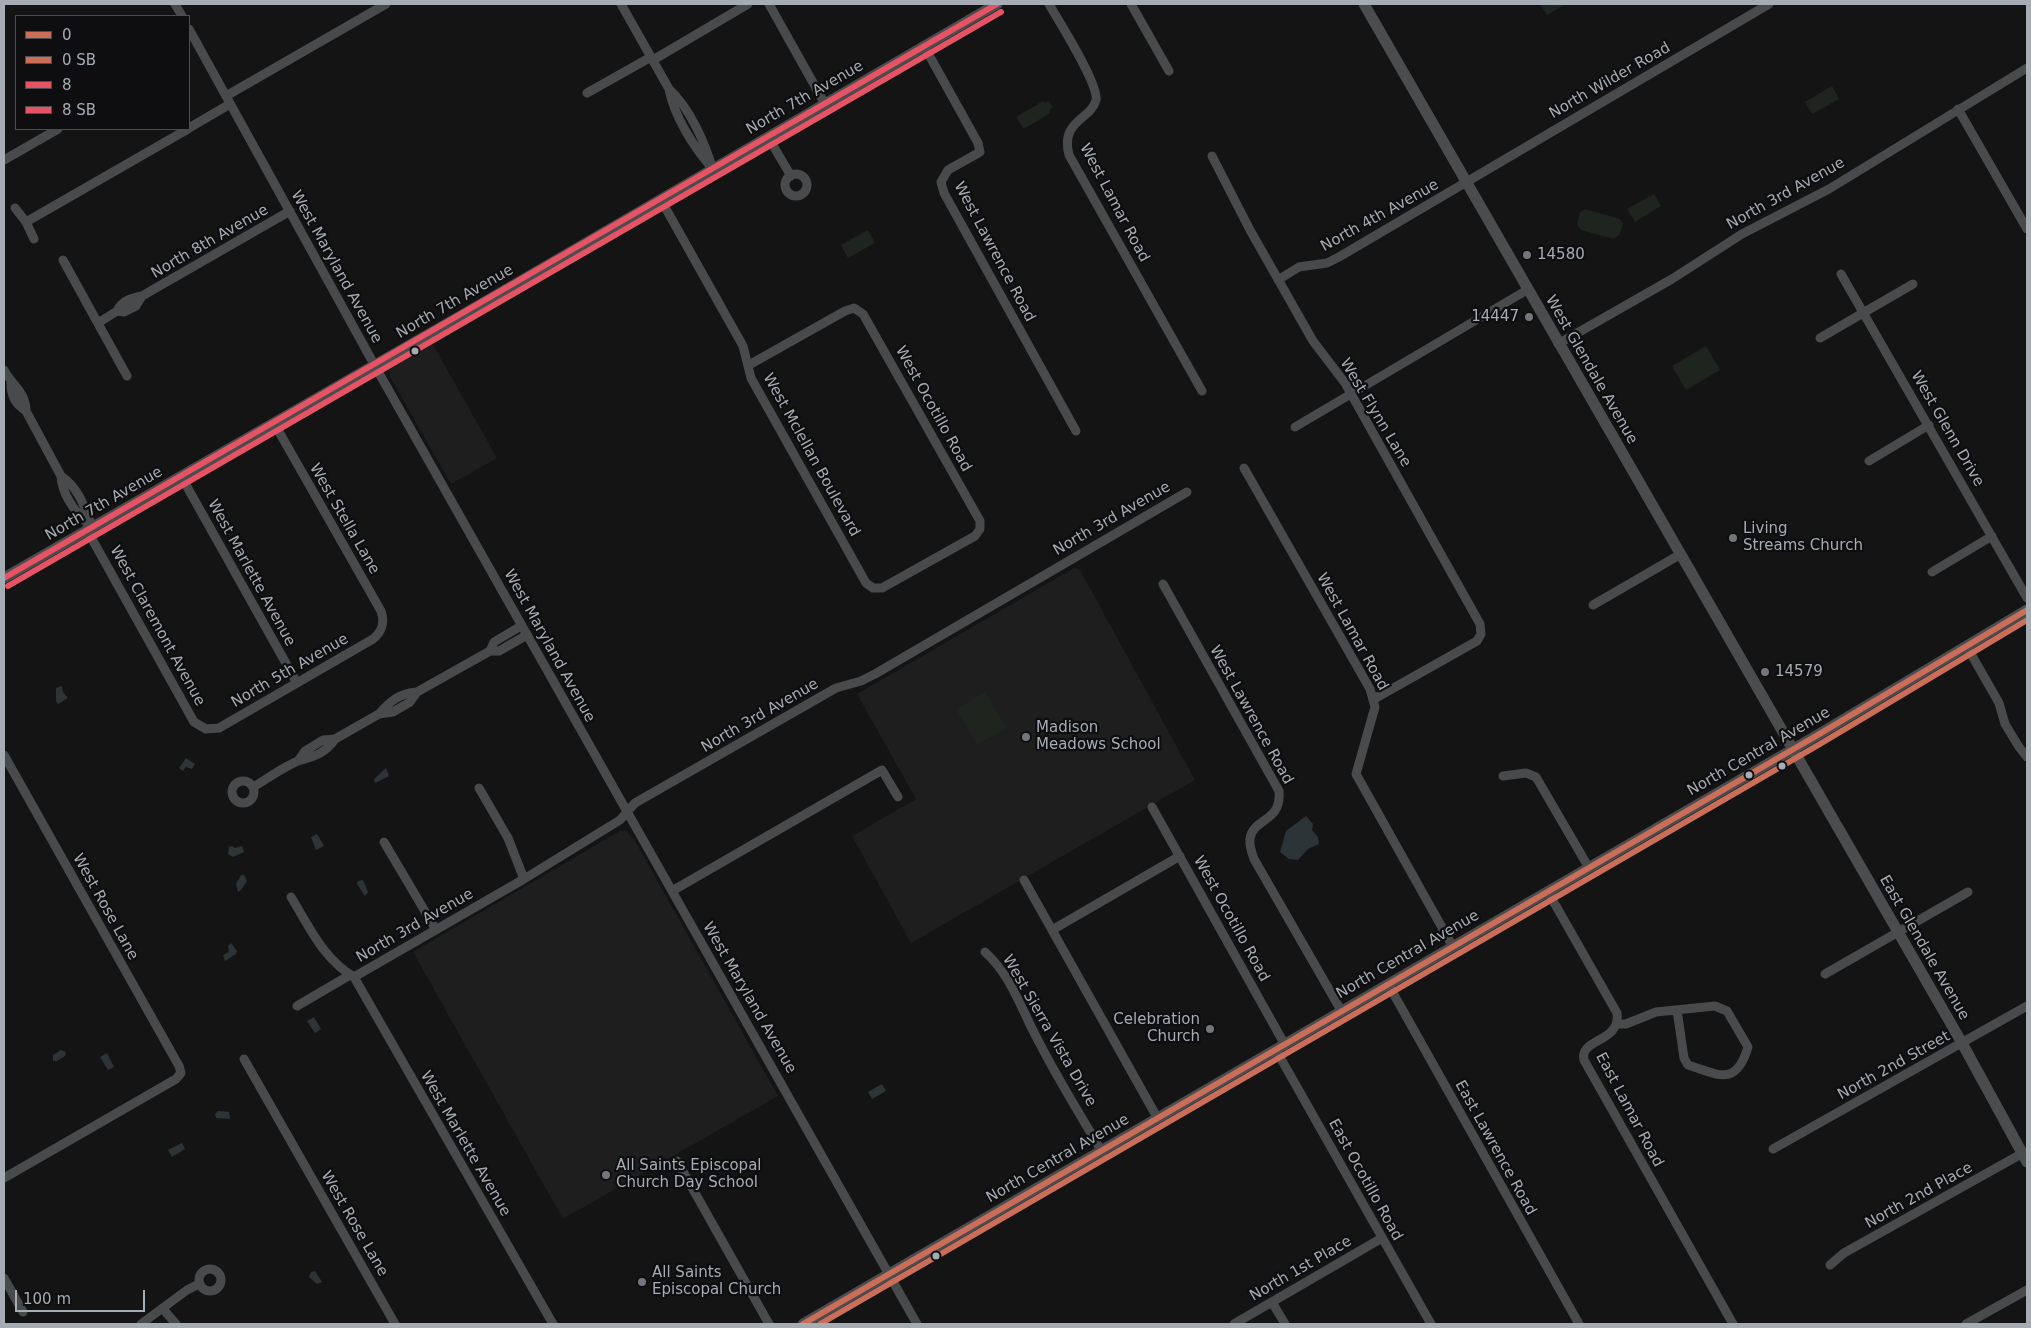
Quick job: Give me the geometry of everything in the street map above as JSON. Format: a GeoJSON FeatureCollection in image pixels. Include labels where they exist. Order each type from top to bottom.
{"type":"FeatureCollection","features":[{"type":"Feature","properties":{"kind":"main road","name":"North 7th Avenue"},"geometry":{"type":"LineString","coordinates":[[4,578],[375,366],[997,4]]}},
{"type":"Feature","properties":{"kind":"main road","name":"West Glendale Avenue"},"geometry":{"type":"LineString","coordinates":[[1368,5],[1466,183],[1793,750]]}},
{"type":"Feature","properties":{"kind":"main road","name":"North Central Avenue"},"geometry":{"type":"LineString","coordinates":[[804,1324],[1793,750],[2027,610]]}},
{"type":"Feature","properties":{"kind":"main road","name":"East Glendale Avenue"},"geometry":{"type":"LineString","coordinates":[[1793,750],[1962,1043],[2025,1158]]}},
{"type":"Feature","properties":{"kind":"street"},"geometry":{"type":"LineString","coordinates":[[175,4],[181,15]]}},
{"type":"Feature","properties":{"kind":"street"},"geometry":{"type":"LineString","coordinates":[[190,128],[228,100],[386,4]]}},
{"type":"Feature","properties":{"kind":"street"},"geometry":{"type":"LineString","coordinates":[[621,4],[669,89],[671,102],[698,152],[713,170]]}},
{"type":"Feature","properties":{"kind":"street"},"geometry":{"type":"LineString","coordinates":[[587,93],[748,4]]}},
{"type":"Feature","properties":{"kind":"street"},"geometry":{"type":"LineString","coordinates":[[769,4],[824,104]]}},
{"type":"Feature","properties":{"kind":"street","name":"West Lamar Road"},"geometry":{"type":"LineString","coordinates":[[1049,4],[1089,75],[1096,95],[1093,105],[1069,133],[1067,142],[1069,155],[1202,391]]}},
{"type":"Feature","properties":{"kind":"street"},"geometry":{"type":"LineString","coordinates":[[1131,4],[1169,71]]}},
{"type":"Feature","properties":{"kind":"street","name":"North Wilder Road"},"geometry":{"type":"LineString","coordinates":[[1466,183],[1769,4]]}},
{"type":"Feature","properties":{"kind":"street","name":"West Maryland Avenue"},"geometry":{"type":"LineString","coordinates":[[190,33],[521,626],[917,1324]]}},
{"type":"Feature","properties":{"kind":"street","name":"West Lawrence Road"},"geometry":{"type":"LineString","coordinates":[[924,46],[978,143],[980,152],[948,170],[942,182],[944,193],[1076,431]]}},
{"type":"Feature","properties":{"kind":"street","name":"North 3rd Avenue"},"geometry":{"type":"LineString","coordinates":[[1558,344],[1672,279],[1742,234],[1829,188],[1958,108],[2027,68]]}},
{"type":"Feature","properties":{"kind":"street"},"geometry":{"type":"LineString","coordinates":[[1958,108],[2027,229]]}},
{"type":"Feature","properties":{"kind":"street"},"geometry":{"type":"LineString","coordinates":[[4,160],[56,130]]}},
{"type":"Feature","properties":{"kind":"street"},"geometry":{"type":"LineString","coordinates":[[26,222],[186,130]]}},
{"type":"Feature","properties":{"kind":"street"},"geometry":{"type":"LineString","coordinates":[[768,137],[791,176]]}},
{"type":"Feature","properties":{"kind":"street","name":"West Flynn Lane"},"geometry":{"type":"LineString","coordinates":[[1212,156],[1278,280],[1313,341],[1338,372],[1351,394],[1480,624],[1481,634],[1477,641],[1374,699]]}},
{"type":"Feature","properties":{"kind":"street","name":"North 4th Avenue"},"geometry":{"type":"LineString","coordinates":[[1278,280],[1300,267],[1328,262],[1339,257],[1466,183]]}},
{"type":"Feature","properties":{"kind":"street","name":"West Mclellan Boulevard"},"geometry":{"type":"LineString","coordinates":[[661,200],[743,346],[751,378],[866,583],[873,588]]}},
{"type":"Feature","properties":{"kind":"street"},"geometry":{"type":"LineString","coordinates":[[15,208],[26,222],[34,239]]}},
{"type":"Feature","properties":{"kind":"street","name":"North 8th Avenue"},"geometry":{"type":"LineString","coordinates":[[98,323],[117,311],[124,312],[136,306],[142,296],[290,212]]}},
{"type":"Feature","properties":{"kind":"street"},"geometry":{"type":"LineString","coordinates":[[63,260],[127,376]]}},
{"type":"Feature","properties":{"kind":"street","name":"West Glenn Drive"},"geometry":{"type":"LineString","coordinates":[[1841,274],[2027,598]]}},
{"type":"Feature","properties":{"kind":"street"},"geometry":{"type":"LineString","coordinates":[[1820,338],[1914,284]]}},
{"type":"Feature","properties":{"kind":"street"},"geometry":{"type":"LineString","coordinates":[[1296,428],[1528,290]]}},
{"type":"Feature","properties":{"kind":"street","name":"West Ocotillo Road"},"geometry":{"type":"LineString","coordinates":[[749,365],[845,311],[854,308],[863,314],[980,522],[980,529],[976,536],[882,588],[873,588]]}},
{"type":"Feature","properties":{"kind":"street"},"geometry":{"type":"LineString","coordinates":[[4,370],[11,382],[19,388],[26,401],[26,411],[61,476],[62,487],[75,512],[90,529]]}},
{"type":"Feature","properties":{"kind":"street","name":"West Stella Lane"},"geometry":{"type":"LineString","coordinates":[[274,423],[382,613],[381,629]]}},
{"type":"Feature","properties":{"kind":"street"},"geometry":{"type":"LineString","coordinates":[[1869,461],[1929,425]]}},
{"type":"Feature","properties":{"kind":"street","name":"West Lamar Road"},"geometry":{"type":"LineString","coordinates":[[1244,468],[1368,685],[1374,699],[1374,711],[1356,774],[1453,947]]}},
{"type":"Feature","properties":{"kind":"street"},"geometry":{"type":"LineString","coordinates":[[61,476],[71,482],[85,507],[90,529]]}},
{"type":"Feature","properties":{"kind":"street","name":"West Marlette Avenue"},"geometry":{"type":"LineString","coordinates":[[181,476],[297,683]]}},
{"type":"Feature","properties":{"kind":"street"},"geometry":{"type":"LineString","coordinates":[[65,493],[74,488]]}},
{"type":"Feature","properties":{"kind":"street","name":"North 3rd Avenue"},"geometry":{"type":"LineString","coordinates":[[297,1006],[436,930],[524,879],[620,820],[636,803],[836,688],[866,679],[1186,492]]}},
{"type":"Feature","properties":{"kind":"street","name":"West Claremont Avenue"},"geometry":{"type":"LineString","coordinates":[[90,529],[193,720],[200,726],[208,729]]}},
{"type":"Feature","properties":{"kind":"street"},"geometry":{"type":"LineString","coordinates":[[1932,572],[1992,536]]}},
{"type":"Feature","properties":{"kind":"street"},"geometry":{"type":"LineString","coordinates":[[1594,605],[1681,554]]}},
{"type":"Feature","properties":{"kind":"street","name":"West Lawrence Road"},"geometry":{"type":"LineString","coordinates":[[1163,584],[1279,791],[1278,808],[1268,820],[1252,831],[1249,840],[1251,848],[1262,874],[1342,1012]]}},
{"type":"Feature","properties":{"kind":"street"},"geometry":{"type":"LineString","coordinates":[[490,651],[494,642],[521,626]]}},
{"type":"Feature","properties":{"kind":"street","name":"North 5th Avenue"},"geometry":{"type":"LineString","coordinates":[[208,729],[219,728],[297,683],[373,639],[381,629]]}},
{"type":"Feature","properties":{"kind":"street"},"geometry":{"type":"LineString","coordinates":[[253,787],[298,761],[313,758],[328,749],[334,739],[379,714],[392,712],[410,702],[417,692],[490,651],[499,651],[527,635]]}},
{"type":"Feature","properties":{"kind":"street"},"geometry":{"type":"LineString","coordinates":[[1966,647],[1999,703],[2005,724],[2019,748],[2027,757]]}},
{"type":"Feature","properties":{"kind":"street","name":"West Rose Lane"},"geometry":{"type":"LineString","coordinates":[[4,755],[179,1066],[181,1073],[176,1079],[4,1178]]}},
{"type":"Feature","properties":{"kind":"street"},"geometry":{"type":"LineString","coordinates":[[672,891],[882,770],[898,798]]}},
{"type":"Feature","properties":{"kind":"street"},"geometry":{"type":"LineString","coordinates":[[1503,776],[1526,773],[1536,777],[1588,868]]}},
{"type":"Feature","properties":{"kind":"street"},"geometry":{"type":"LineString","coordinates":[[479,788],[508,838],[524,879]]}},
{"type":"Feature","properties":{"kind":"street","name":"West Ocotillo Road"},"geometry":{"type":"LineString","coordinates":[[1152,807],[1180,856],[1280,1047]]}},
{"type":"Feature","properties":{"kind":"street"},"geometry":{"type":"LineString","coordinates":[[384,842],[436,930]]}},
{"type":"Feature","properties":{"kind":"street"},"geometry":{"type":"LineString","coordinates":[[1052,930],[1180,856]]}},
{"type":"Feature","properties":{"kind":"street"},"geometry":{"type":"LineString","coordinates":[[1024,880],[1158,1119]]}},
{"type":"Feature","properties":{"kind":"street"},"geometry":{"type":"LineString","coordinates":[[1548,892],[1615,1008],[1617,1024],[1626,1024],[1656,1012],[1715,1006],[1727,1011],[1748,1047],[1743,1061],[1736,1071],[1729,1075],[1720,1076],[1688,1065],[1684,1058],[1677,1010]]}},
{"type":"Feature","properties":{"kind":"street"},"geometry":{"type":"LineString","coordinates":[[1825,974],[1968,892]]}},
{"type":"Feature","properties":{"kind":"street"},"geometry":{"type":"LineString","coordinates":[[290,897],[325,953],[352,976]]}},
{"type":"Feature","properties":{"kind":"street","name":"West Sierra Vista Drive"},"geometry":{"type":"LineString","coordinates":[[985,952],[1016,995],[1038,1042],[1102,1152]]}},
{"type":"Feature","properties":{"kind":"street","name":"West Marlette Avenue"},"geometry":{"type":"LineString","coordinates":[[352,976],[553,1324]]}},
{"type":"Feature","properties":{"kind":"street","name":"East Lawrence Road"},"geometry":{"type":"LineString","coordinates":[[1388,984],[1578,1324]]}},
{"type":"Feature","properties":{"kind":"street","name":"North 2nd Street"},"geometry":{"type":"LineString","coordinates":[[1773,1149],[2027,1006]]}},
{"type":"Feature","properties":{"kind":"street","name":"East Lamar Road"},"geometry":{"type":"LineString","coordinates":[[1617,1024],[1610,1034],[1586,1048],[1584,1060],[1733,1324]]}},
{"type":"Feature","properties":{"kind":"street","name":"East Ocotillo Road"},"geometry":{"type":"LineString","coordinates":[[1280,1047],[1430,1324]]}},
{"type":"Feature","properties":{"kind":"street","name":"West Rose Lane"},"geometry":{"type":"LineString","coordinates":[[244,1059],[395,1324]]}},
{"type":"Feature","properties":{"kind":"street","name":"North 2nd Place"},"geometry":{"type":"LineString","coordinates":[[1830,1265],[1844,1253],[2025,1158]]}},
{"type":"Feature","properties":{"kind":"street"},"geometry":{"type":"LineString","coordinates":[[677,1161],[769,1324]]}},
{"type":"Feature","properties":{"kind":"street","name":"North 1st Place"},"geometry":{"type":"LineString","coordinates":[[1234,1324],[1382,1238]]}},
{"type":"Feature","properties":{"kind":"street"},"geometry":{"type":"LineString","coordinates":[[4,1278],[23,1312]]}},
{"type":"Feature","properties":{"kind":"street"},"geometry":{"type":"LineString","coordinates":[[141,1324],[187,1290],[199,1284]]}},
{"type":"Feature","properties":{"kind":"street"},"geometry":{"type":"LineString","coordinates":[[1966,1324],[2027,1290]]}},
{"type":"Feature","properties":{"kind":"street"},"geometry":{"type":"LineString","coordinates":[[1272,1302],[1285,1324]]}},
{"type":"Feature","properties":{"kind":"street"},"geometry":{"type":"LineString","coordinates":[[163,1309],[176,1324]]}},
{"type":"Feature","properties":{"kind":"shaded area"},"geometry":{"type":"Polygon","coordinates":[[[1540,4],[1566,4],[1547,15],[1540,4]]]}},
{"type":"Feature","properties":{"kind":"shaded area"},"geometry":{"type":"Polygon","coordinates":[[[1832,86],[1839,99],[1812,114],[1805,102],[1832,86]]]}},
{"type":"Feature","properties":{"kind":"shaded area"},"geometry":{"type":"Polygon","coordinates":[[[1043,101],[1044,103],[1049,101],[1053,107],[1049,110],[1050,113],[1024,129],[1016,117],[1043,101]]]}},
{"type":"Feature","properties":{"kind":"shaded area"},"geometry":{"type":"Polygon","coordinates":[[[1654,194],[1661,206],[1635,222],[1627,209],[1654,194]]]}},
{"type":"Feature","properties":{"kind":"shaded area"},"geometry":{"type":"Polygon","coordinates":[[[1585,209],[1620,219],[1623,224],[1619,235],[1614,239],[1581,230],[1577,224],[1580,212],[1585,209]]]}},
{"type":"Feature","properties":{"kind":"shaded area"},"geometry":{"type":"Polygon","coordinates":[[[868,230],[875,243],[848,258],[841,245],[868,230]]]}},
{"type":"Feature","properties":{"kind":"shaded area"},"geometry":{"type":"Polygon","coordinates":[[[432,343],[497,458],[451,484],[390,377],[390,370],[393,367],[432,343]]]}},
{"type":"Feature","properties":{"kind":"shaded area"},"geometry":{"type":"Polygon","coordinates":[[[1706,346],[1720,370],[1686,390],[1672,366],[1706,346]]]}},
{"type":"Feature","properties":{"kind":"shaded area","name":"Madison Meadows School"},"geometry":{"type":"Polygon","coordinates":[[[1074,568],[1080,570],[1195,780],[911,943],[852,836],[916,799],[857,694],[1074,568]]]}},
{"type":"Feature","properties":{"kind":"shaded area"},"geometry":{"type":"Polygon","coordinates":[[[62,686],[63,692],[68,698],[58,704],[56,701],[56,688],[62,686]]]}},
{"type":"Feature","properties":{"kind":"shaded area"},"geometry":{"type":"Polygon","coordinates":[[[985,692],[1007,728],[977,745],[956,709],[985,692]]]}},
{"type":"Feature","properties":{"kind":"shaded area"},"geometry":{"type":"Polygon","coordinates":[[[186,758],[195,764],[192,769],[186,767],[183,771],[179,768],[186,758]]]}},
{"type":"Feature","properties":{"kind":"shaded area"},"geometry":{"type":"Polygon","coordinates":[[[386,768],[389,776],[375,783],[374,779],[386,768]]]}},
{"type":"Feature","properties":{"kind":"shaded area"},"geometry":{"type":"Polygon","coordinates":[[[1306,816],[1313,824],[1312,830],[1318,837],[1319,844],[1308,849],[1298,860],[1289,859],[1280,852],[1286,831],[1306,816]]]}},
{"type":"Feature","properties":{"kind":"shaded area"},"geometry":{"type":"Polygon","coordinates":[[[620,831],[626,831],[635,841],[778,1096],[563,1219],[413,952],[620,831]]]}},
{"type":"Feature","properties":{"kind":"shaded area"},"geometry":{"type":"Polygon","coordinates":[[[317,834],[324,846],[316,850],[311,837],[317,834]]]}},
{"type":"Feature","properties":{"kind":"shaded area"},"geometry":{"type":"Polygon","coordinates":[[[242,846],[244,852],[233,857],[228,854],[229,847],[235,848],[242,846]]]}},
{"type":"Feature","properties":{"kind":"shaded area"},"geometry":{"type":"Polygon","coordinates":[[[241,875],[244,875],[247,881],[238,892],[236,884],[241,875]]]}},
{"type":"Feature","properties":{"kind":"shaded area"},"geometry":{"type":"Polygon","coordinates":[[[363,880],[368,892],[365,896],[357,884],[358,881],[363,880]]]}},
{"type":"Feature","properties":{"kind":"shaded area"},"geometry":{"type":"Polygon","coordinates":[[[231,943],[237,951],[236,954],[225,961],[223,955],[229,952],[228,946],[231,943]]]}},
{"type":"Feature","properties":{"kind":"shaded area"},"geometry":{"type":"Polygon","coordinates":[[[314,1017],[321,1029],[315,1033],[307,1021],[314,1017]]]}},
{"type":"Feature","properties":{"kind":"shaded area"},"geometry":{"type":"Polygon","coordinates":[[[61,1050],[66,1052],[65,1056],[57,1061],[53,1061],[53,1055],[61,1050]]]}},
{"type":"Feature","properties":{"kind":"shaded area"},"geometry":{"type":"Polygon","coordinates":[[[107,1053],[114,1067],[108,1070],[100,1057],[107,1053]]]}},
{"type":"Feature","properties":{"kind":"shaded area"},"geometry":{"type":"Polygon","coordinates":[[[882,1084],[886,1091],[872,1099],[868,1092],[882,1084]]]}},
{"type":"Feature","properties":{"kind":"shaded area"},"geometry":{"type":"Polygon","coordinates":[[[218,1111],[229,1112],[230,1119],[216,1118],[215,1114],[218,1111]]]}},
{"type":"Feature","properties":{"kind":"shaded area"},"geometry":{"type":"Polygon","coordinates":[[[182,1143],[185,1149],[172,1157],[168,1150],[182,1143]]]}},
{"type":"Feature","properties":{"kind":"shaded area"},"geometry":{"type":"Polygon","coordinates":[[[315,1271],[322,1282],[317,1284],[309,1277],[311,1272],[315,1271]]]}},
{"type":"Feature","properties":{"kind":"transit line","name":"8"},"geometry":{"type":"LineString","coordinates":[[4,578],[997,4]]}},
{"type":"Feature","properties":{"kind":"transit line"},"geometry":{"type":"LineString","coordinates":[[8,586],[1001,12]]}},
{"type":"Feature","properties":{"kind":"transit line","name":"0"},"geometry":{"type":"LineString","coordinates":[[803,1324],[1816,736],[2027,610]]}},
{"type":"Feature","properties":{"kind":"transit line"},"geometry":{"type":"LineString","coordinates":[[820,1324],[1820,744],[2027,620]]}},
{"type":"Feature","properties":{"kind":"place","name":"14580"},"geometry":{"type":"Point","coordinates":[1527,255]}},
{"type":"Feature","properties":{"kind":"place","name":"14447"},"geometry":{"type":"Point","coordinates":[1529,317]}},
{"type":"Feature","properties":{"kind":"place","name":"Living Streams Church"},"geometry":{"type":"Point","coordinates":[1733,538]}},
{"type":"Feature","properties":{"kind":"place","name":"14579"},"geometry":{"type":"Point","coordinates":[1765,672]}},
{"type":"Feature","properties":{"kind":"place","name":"Madison Meadows School"},"geometry":{"type":"Point","coordinates":[1026,737]}},
{"type":"Feature","properties":{"kind":"place","name":"Celebration Church"},"geometry":{"type":"Point","coordinates":[1210,1029]}},
{"type":"Feature","properties":{"kind":"place","name":"All Saints Episcopal Church Day School"},"geometry":{"type":"Point","coordinates":[606,1175]}},
{"type":"Feature","properties":{"kind":"place","name":"All Saints Episcopal Church"},"geometry":{"type":"Point","coordinates":[642,1282]}}]}
